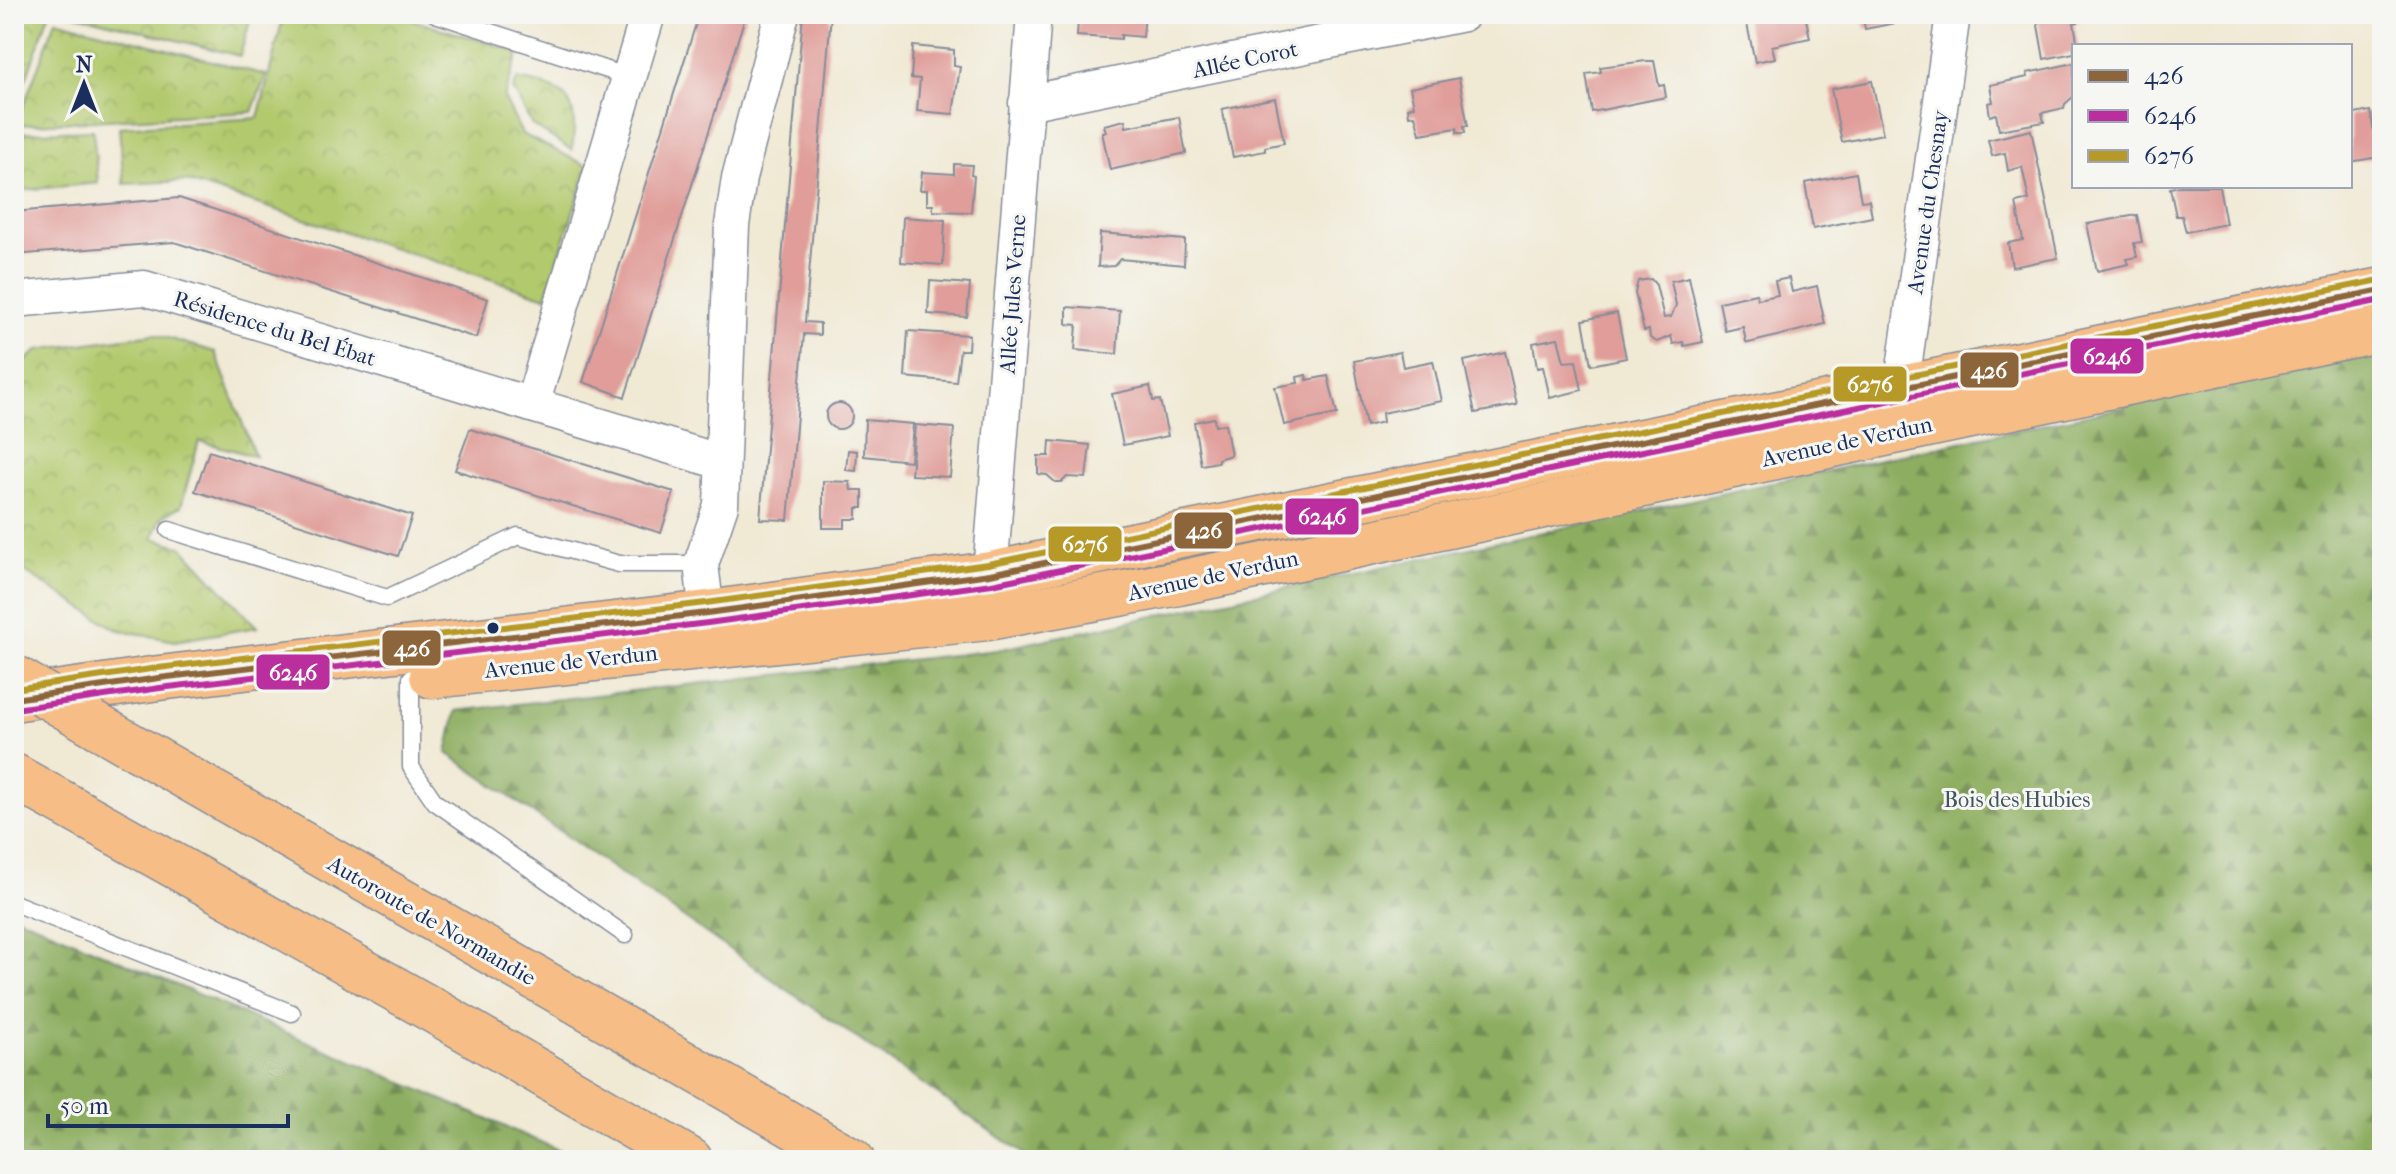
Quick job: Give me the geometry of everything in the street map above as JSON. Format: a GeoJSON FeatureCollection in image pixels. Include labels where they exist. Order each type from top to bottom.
{"type":"FeatureCollection","features":[{"type":"Feature","properties":{"kind":"main road","name":"Avenue de Verdun"},"geometry":{"type":"LineString","coordinates":[[18,691],[174,676],[707,613],[990,574],[2382,290]]}},
{"type":"Feature","properties":{"kind":"main road","name":"Avenue de Verdun"},"geometry":{"type":"LineString","coordinates":[[18,691],[191,692],[411,678],[988,618],[1179,583],[2382,329]]}},
{"type":"Feature","properties":{"kind":"main road","name":"Autoroute de Normandie"},"geometry":{"type":"LineString","coordinates":[[18,691],[101,728],[852,1160]]}},
{"type":"Feature","properties":{"kind":"main road"},"geometry":{"type":"LineString","coordinates":[[14,776],[436,1012],[690,1160]]}},
{"type":"Feature","properties":{"kind":"street"},"geometry":{"type":"LineString","coordinates":[[532,405],[648,14]]}},
{"type":"Feature","properties":{"kind":"street"},"geometry":{"type":"LineString","coordinates":[[707,613],[701,564],[721,505],[732,225],[739,178],[782,14]]}},
{"type":"Feature","properties":{"kind":"street","name":"Allée Jules Verne"},"geometry":{"type":"LineString","coordinates":[[990,574],[1034,14]]}},
{"type":"Feature","properties":{"kind":"street","name":"Allée Corot"},"geometry":{"type":"LineString","coordinates":[[1026,103],[1463,14]]}},
{"type":"Feature","properties":{"kind":"street","name":"Avenue du Chesnay"},"geometry":{"type":"LineString","coordinates":[[1901,390],[1953,14]]}},
{"type":"Feature","properties":{"kind":"street","name":"Résidence du Bel Ébat"},"geometry":{"type":"LineString","coordinates":[[14,300],[144,288],[721,462]]}},
{"type":"Feature","properties":{"kind":"lane"},"geometry":{"type":"LineString","coordinates":[[435,14],[629,77]]}},
{"type":"Feature","properties":{"kind":"lane"},"geometry":{"type":"LineString","coordinates":[[169,530],[387,598],[518,536],[619,564],[701,564]]}},
{"type":"Feature","properties":{"kind":"lane"},"geometry":{"type":"LineString","coordinates":[[411,678],[411,767],[435,802],[625,935]]}},
{"type":"Feature","properties":{"kind":"lane"},"geometry":{"type":"LineString","coordinates":[[14,903],[292,1013]]}},
{"type":"Feature","properties":{"kind":"green space"},"geometry":{"type":"Polygon","coordinates":[[[14,14],[49,14],[26,79],[14,75],[14,14]]]}},
{"type":"Feature","properties":{"kind":"green space"},"geometry":{"type":"Polygon","coordinates":[[[73,14],[252,14],[240,56],[73,14]]]}},
{"type":"Feature","properties":{"kind":"green space"},"geometry":{"type":"Polygon","coordinates":[[[284,14],[392,14],[519,52],[504,98],[522,134],[588,166],[546,297],[186,181],[124,184],[119,127],[258,118],[284,14]]]}},
{"type":"Feature","properties":{"kind":"green space"},"geometry":{"type":"Polygon","coordinates":[[[56,20],[266,75],[252,112],[16,125],[56,20]]]}},
{"type":"Feature","properties":{"kind":"green space"},"geometry":{"type":"Polygon","coordinates":[[[518,79],[549,87],[566,98],[574,118],[572,150],[532,125],[513,89],[518,79]]]}},
{"type":"Feature","properties":{"kind":"green space"},"geometry":{"type":"Polygon","coordinates":[[[93,130],[98,183],[14,191],[14,133],[93,130]]]}},
{"type":"Feature","properties":{"kind":"green space"},"geometry":{"type":"Polygon","coordinates":[[[154,334],[215,352],[255,456],[199,441],[181,506],[161,518],[153,538],[182,547],[257,627],[175,641],[116,629],[14,565],[14,372],[38,350],[154,334]]]}},
{"type":"Feature","properties":{"kind":"green space","name":"Bois des Hubies"},"geometry":{"type":"Polygon","coordinates":[[[2382,351],[2382,1160],[1032,1160],[447,753],[456,711],[997,650],[2382,351]]]}},
{"type":"Feature","properties":{"kind":"green space"},"geometry":{"type":"Polygon","coordinates":[[[14,915],[582,1160],[14,1160],[14,915]]]}},
{"type":"Feature","properties":{"kind":"building"},"geometry":{"type":"Polygon","coordinates":[[[699,14],[746,14],[625,397],[583,382],[699,14]]]}},
{"type":"Feature","properties":{"kind":"building"},"geometry":{"type":"Polygon","coordinates":[[[803,14],[831,14],[805,322],[820,323],[820,335],[804,334],[788,520],[760,519],[803,14]]]}},
{"type":"Feature","properties":{"kind":"building"},"geometry":{"type":"Polygon","coordinates":[[[1072,14],[1145,14],[1143,37],[1077,36],[1078,19],[1072,19],[1072,14]]]}},
{"type":"Feature","properties":{"kind":"building"},"geometry":{"type":"Polygon","coordinates":[[[1805,14],[1810,38],[1772,46],[1775,58],[1755,62],[1745,15],[1805,14]]]}},
{"type":"Feature","properties":{"kind":"building"},"geometry":{"type":"Polygon","coordinates":[[[1862,14],[1904,14],[1906,21],[1865,29],[1862,14]]]}},
{"type":"Feature","properties":{"kind":"building"},"geometry":{"type":"Polygon","coordinates":[[[2036,14],[2077,14],[2078,22],[2074,23],[2078,44],[2072,44],[2072,53],[2044,59],[2036,14]]]}},
{"type":"Feature","properties":{"kind":"building"},"geometry":{"type":"Polygon","coordinates":[[[913,46],[954,50],[954,66],[960,67],[953,114],[917,111],[920,79],[911,78],[913,46]]]}},
{"type":"Feature","properties":{"kind":"building"},"geometry":{"type":"Polygon","coordinates":[[[1654,61],[1659,86],[1664,85],[1666,97],[1592,112],[1586,74],[1601,72],[1600,67],[1654,61]]]}},
{"type":"Feature","properties":{"kind":"building"},"geometry":{"type":"Polygon","coordinates":[[[2072,63],[2072,98],[2064,108],[2042,113],[2044,122],[1999,130],[1996,114],[1990,116],[1988,103],[1993,102],[1990,85],[2028,77],[2027,73],[2072,63]]]}},
{"type":"Feature","properties":{"kind":"building"},"geometry":{"type":"Polygon","coordinates":[[[1459,78],[1468,126],[1464,126],[1465,133],[1457,133],[1457,128],[1420,134],[1415,115],[1409,116],[1408,108],[1414,106],[1410,88],[1459,78]]]}},
{"type":"Feature","properties":{"kind":"building"},"geometry":{"type":"Polygon","coordinates":[[[1872,81],[1883,134],[1842,142],[1831,89],[1872,81]]]}},
{"type":"Feature","properties":{"kind":"building"},"geometry":{"type":"Polygon","coordinates":[[[1275,98],[1284,143],[1265,147],[1265,151],[1233,157],[1222,109],[1275,98]]]}},
{"type":"Feature","properties":{"kind":"building"},"geometry":{"type":"Polygon","coordinates":[[[2370,111],[2379,157],[2352,162],[2352,115],[2370,111]]]}},
{"type":"Feature","properties":{"kind":"building"},"geometry":{"type":"Polygon","coordinates":[[[1179,117],[1186,153],[1110,170],[1102,132],[1106,132],[1104,125],[1125,120],[1126,127],[1179,117]]]}},
{"type":"Feature","properties":{"kind":"building"},"geometry":{"type":"Polygon","coordinates":[[[2031,130],[2058,258],[2012,267],[2008,243],[2023,240],[2016,203],[2029,200],[2022,167],[2008,171],[2005,153],[1992,156],[1988,140],[2031,130]]]}},
{"type":"Feature","properties":{"kind":"building"},"geometry":{"type":"Polygon","coordinates":[[[954,164],[972,165],[971,212],[933,211],[933,205],[927,205],[927,190],[920,190],[922,172],[954,174],[954,164]]]}},
{"type":"Feature","properties":{"kind":"building"},"geometry":{"type":"Polygon","coordinates":[[[1856,173],[1861,201],[1869,200],[1872,217],[1813,229],[1805,183],[1856,173]]]}},
{"type":"Feature","properties":{"kind":"building"},"geometry":{"type":"Polygon","coordinates":[[[2170,188],[2219,188],[2226,224],[2186,232],[2182,216],[2176,216],[2170,188]]]}},
{"type":"Feature","properties":{"kind":"building"},"geometry":{"type":"Polygon","coordinates":[[[179,198],[488,299],[476,338],[174,242],[14,255],[14,212],[179,198]]]}},
{"type":"Feature","properties":{"kind":"building"},"geometry":{"type":"Polygon","coordinates":[[[2137,215],[2142,242],[2134,243],[2137,257],[2127,259],[2129,264],[2097,271],[2087,224],[2137,215]]]}},
{"type":"Feature","properties":{"kind":"building"},"geometry":{"type":"Polygon","coordinates":[[[903,217],[945,220],[943,265],[901,262],[903,217]]]}},
{"type":"Feature","properties":{"kind":"building"},"geometry":{"type":"Polygon","coordinates":[[[1100,233],[1185,240],[1184,265],[1120,259],[1114,266],[1098,267],[1100,233]]]}},
{"type":"Feature","properties":{"kind":"building"},"geometry":{"type":"Polygon","coordinates":[[[1689,277],[1703,342],[1684,346],[1683,342],[1673,344],[1671,336],[1657,342],[1650,338],[1649,330],[1644,331],[1635,293],[1638,281],[1651,279],[1656,285],[1664,318],[1671,317],[1676,305],[1671,281],[1689,277]]]}},
{"type":"Feature","properties":{"kind":"building"},"geometry":{"type":"Polygon","coordinates":[[[1789,278],[1792,292],[1817,286],[1825,324],[1749,343],[1746,342],[1743,327],[1725,331],[1719,302],[1756,294],[1758,299],[1778,295],[1775,281],[1789,278]]]}},
{"type":"Feature","properties":{"kind":"building"},"geometry":{"type":"Polygon","coordinates":[[[930,281],[970,284],[967,317],[928,314],[930,281]]]}},
{"type":"Feature","properties":{"kind":"building"},"geometry":{"type":"Polygon","coordinates":[[[1067,307],[1120,311],[1117,354],[1075,350],[1077,325],[1067,324],[1067,307]]]}},
{"type":"Feature","properties":{"kind":"building"},"geometry":{"type":"Polygon","coordinates":[[[1617,313],[1626,358],[1591,365],[1583,320],[1617,313]]]}},
{"type":"Feature","properties":{"kind":"building"},"geometry":{"type":"Polygon","coordinates":[[[908,331],[969,335],[968,350],[960,350],[956,382],[905,377],[908,331]]]}},
{"type":"Feature","properties":{"kind":"building"},"geometry":{"type":"Polygon","coordinates":[[[1558,338],[1564,362],[1576,361],[1582,390],[1550,398],[1543,367],[1537,368],[1533,343],[1558,338]]]}},
{"type":"Feature","properties":{"kind":"building"},"geometry":{"type":"Polygon","coordinates":[[[1400,352],[1403,367],[1433,361],[1442,401],[1382,413],[1383,422],[1366,426],[1354,361],[1400,352]]]}},
{"type":"Feature","properties":{"kind":"building"},"geometry":{"type":"Polygon","coordinates":[[[1505,352],[1517,405],[1475,413],[1464,361],[1505,352]]]}},
{"type":"Feature","properties":{"kind":"building"},"geometry":{"type":"Polygon","coordinates":[[[1306,375],[1307,380],[1328,376],[1337,414],[1284,425],[1275,387],[1298,383],[1297,377],[1306,375]]]}},
{"type":"Feature","properties":{"kind":"building"},"geometry":{"type":"Polygon","coordinates":[[[1150,386],[1153,401],[1160,400],[1168,436],[1123,445],[1112,394],[1150,386]]]}},
{"type":"Feature","properties":{"kind":"building"},"geometry":{"type":"Polygon","coordinates":[[[839,403],[849,406],[852,416],[849,426],[839,429],[829,426],[826,416],[829,406],[839,403]]]}},
{"type":"Feature","properties":{"kind":"building"},"geometry":{"type":"Polygon","coordinates":[[[1214,418],[1215,426],[1225,424],[1231,455],[1218,459],[1218,462],[1201,465],[1194,422],[1214,418]]]}},
{"type":"Feature","properties":{"kind":"building"},"geometry":{"type":"Polygon","coordinates":[[[865,420],[913,424],[910,461],[864,456],[865,420]]]}},
{"type":"Feature","properties":{"kind":"building"},"geometry":{"type":"Polygon","coordinates":[[[915,425],[954,428],[950,477],[911,475],[915,425]]]}},
{"type":"Feature","properties":{"kind":"building"},"geometry":{"type":"Polygon","coordinates":[[[470,429],[674,492],[661,533],[455,470],[470,429]]]}},
{"type":"Feature","properties":{"kind":"building"},"geometry":{"type":"Polygon","coordinates":[[[1050,441],[1090,445],[1086,478],[1067,477],[1062,482],[1055,482],[1047,475],[1038,474],[1038,456],[1049,456],[1050,441]]]}},
{"type":"Feature","properties":{"kind":"building"},"geometry":{"type":"Polygon","coordinates":[[[848,450],[857,451],[856,471],[846,470],[848,450]]]}},
{"type":"Feature","properties":{"kind":"building"},"geometry":{"type":"Polygon","coordinates":[[[209,451],[412,516],[398,556],[195,491],[209,451]]]}},
{"type":"Feature","properties":{"kind":"building"},"geometry":{"type":"Polygon","coordinates":[[[823,481],[850,482],[851,490],[863,490],[863,508],[857,508],[857,519],[845,519],[845,528],[823,528],[823,481]]]}},
{"type":"Feature","properties":{"kind":"transit line","name":"6276"},"geometry":{"type":"LineString","coordinates":[[14,689],[158,668],[706,603],[988,564],[2380,280]]}},
{"type":"Feature","properties":{"kind":"transit line","name":"426"},"geometry":{"type":"LineString","coordinates":[[14,699],[159,678],[707,613],[990,574],[2382,290]]}},
{"type":"Feature","properties":{"kind":"transit line","name":"6246"},"geometry":{"type":"LineString","coordinates":[[15,709],[160,688],[708,623],[992,584],[2382,300]]}}]}
